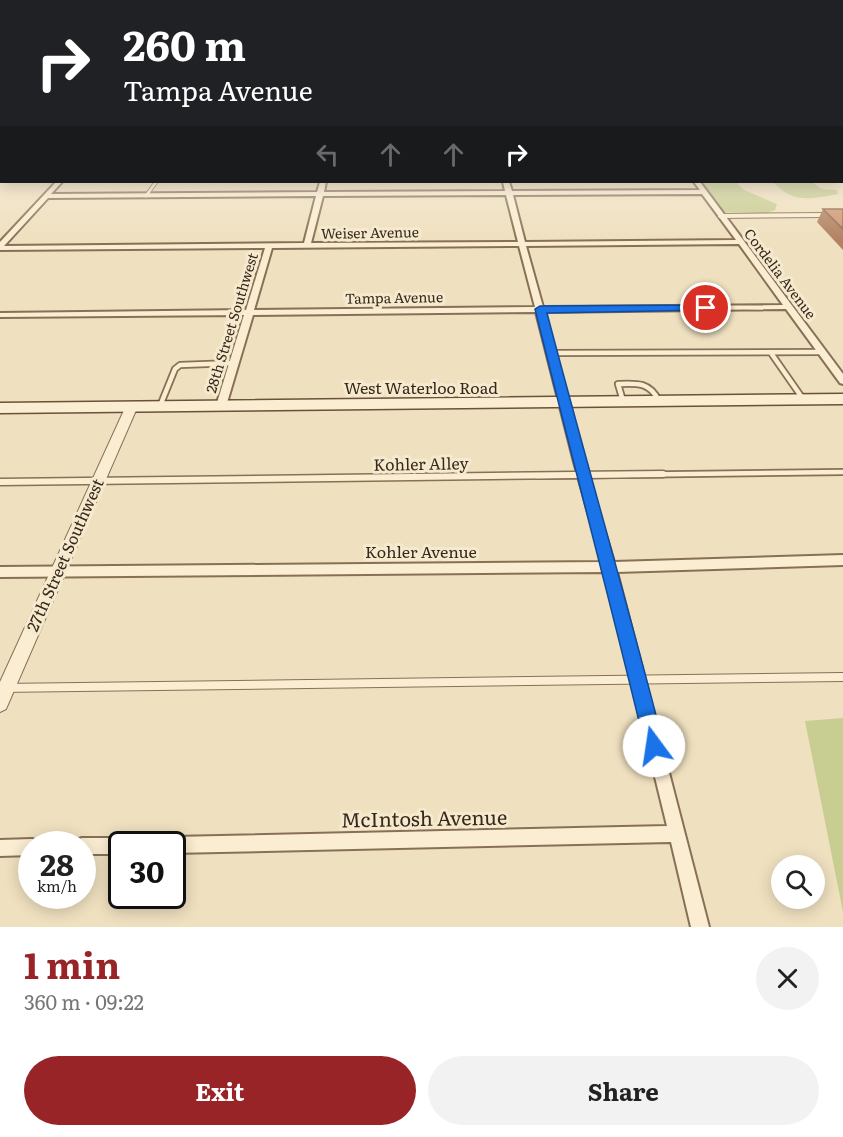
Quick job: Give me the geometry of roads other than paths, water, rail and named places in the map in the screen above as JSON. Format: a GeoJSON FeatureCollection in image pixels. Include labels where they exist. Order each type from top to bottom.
{"type":"FeatureCollection","features":[{"type":"Feature","properties":{"kind":"main road","name":"West Waterloo Road"},"geometry":{"type":"LineString","coordinates":[[0,408],[566,404],[843,399]]}},
{"type":"Feature","properties":{"kind":"street"},"geometry":{"type":"LineString","coordinates":[[0,247],[58,183]]}},
{"type":"Feature","properties":{"kind":"street"},"geometry":{"type":"LineString","coordinates":[[308,246],[323,183]]}},
{"type":"Feature","properties":{"kind":"street","name":"Cordelia Avenue"},"geometry":{"type":"LineString","coordinates":[[698,183],[843,381]]}},
{"type":"Feature","properties":{"kind":"street"},"geometry":{"type":"LineString","coordinates":[[46,196],[320,195],[507,187],[702,192]]}},
{"type":"Feature","properties":{"kind":"street"},"geometry":{"type":"LineString","coordinates":[[507,187],[583,475],[610,567],[700,927]]}},
{"type":"Feature","properties":{"kind":"street","name":"Weiser Avenue"},"geometry":{"type":"LineString","coordinates":[[0,247],[269,247],[739,242]]}},
{"type":"Feature","properties":{"kind":"street","name":"28th Street Southwest"},"geometry":{"type":"LineString","coordinates":[[220,406],[269,247]]}},
{"type":"Feature","properties":{"kind":"street","name":"Tampa Avenue"},"geometry":{"type":"LineString","coordinates":[[0,315],[788,307]]}},
{"type":"Feature","properties":{"kind":"street","name":"27th Street Southwest"},"geometry":{"type":"LineString","coordinates":[[0,703],[3,688],[131,408]]}},
{"type":"Feature","properties":{"kind":"street","name":"Kohler Avenue"},"geometry":{"type":"LineString","coordinates":[[0,572],[610,567],[843,560]]}},
{"type":"Feature","properties":{"kind":"street","name":"McIntosh Avenue"},"geometry":{"type":"LineString","coordinates":[[186,845],[676,834]]}},
{"type":"Feature","properties":{"kind":"street"},"geometry":{"type":"LineString","coordinates":[[0,848],[18,847]]}},
{"type":"Feature","properties":{"kind":"lane"},"geometry":{"type":"LineString","coordinates":[[146,196],[155,183]]}},
{"type":"Feature","properties":{"kind":"lane"},"geometry":{"type":"LineString","coordinates":[[720,216],[830,215]]}},
{"type":"Feature","properties":{"kind":"lane"},"geometry":{"type":"LineString","coordinates":[[552,353],[822,352]]}},
{"type":"Feature","properties":{"kind":"lane"},"geometry":{"type":"LineString","coordinates":[[771,353],[804,400]]}},
{"type":"Feature","properties":{"kind":"lane"},"geometry":{"type":"LineString","coordinates":[[159,407],[180,365],[234,363]]}},
{"type":"Feature","properties":{"kind":"lane"},"geometry":{"type":"LineString","coordinates":[[623,403],[618,384],[634,383],[647,384],[654,388],[660,402]]}},
{"type":"Feature","properties":{"kind":"lane","name":"Kohler Alley"},"geometry":{"type":"LineString","coordinates":[[0,482],[843,472]]}},
{"type":"Feature","properties":{"kind":"lane"},"geometry":{"type":"LineString","coordinates":[[3,688],[843,677]]}}]}
